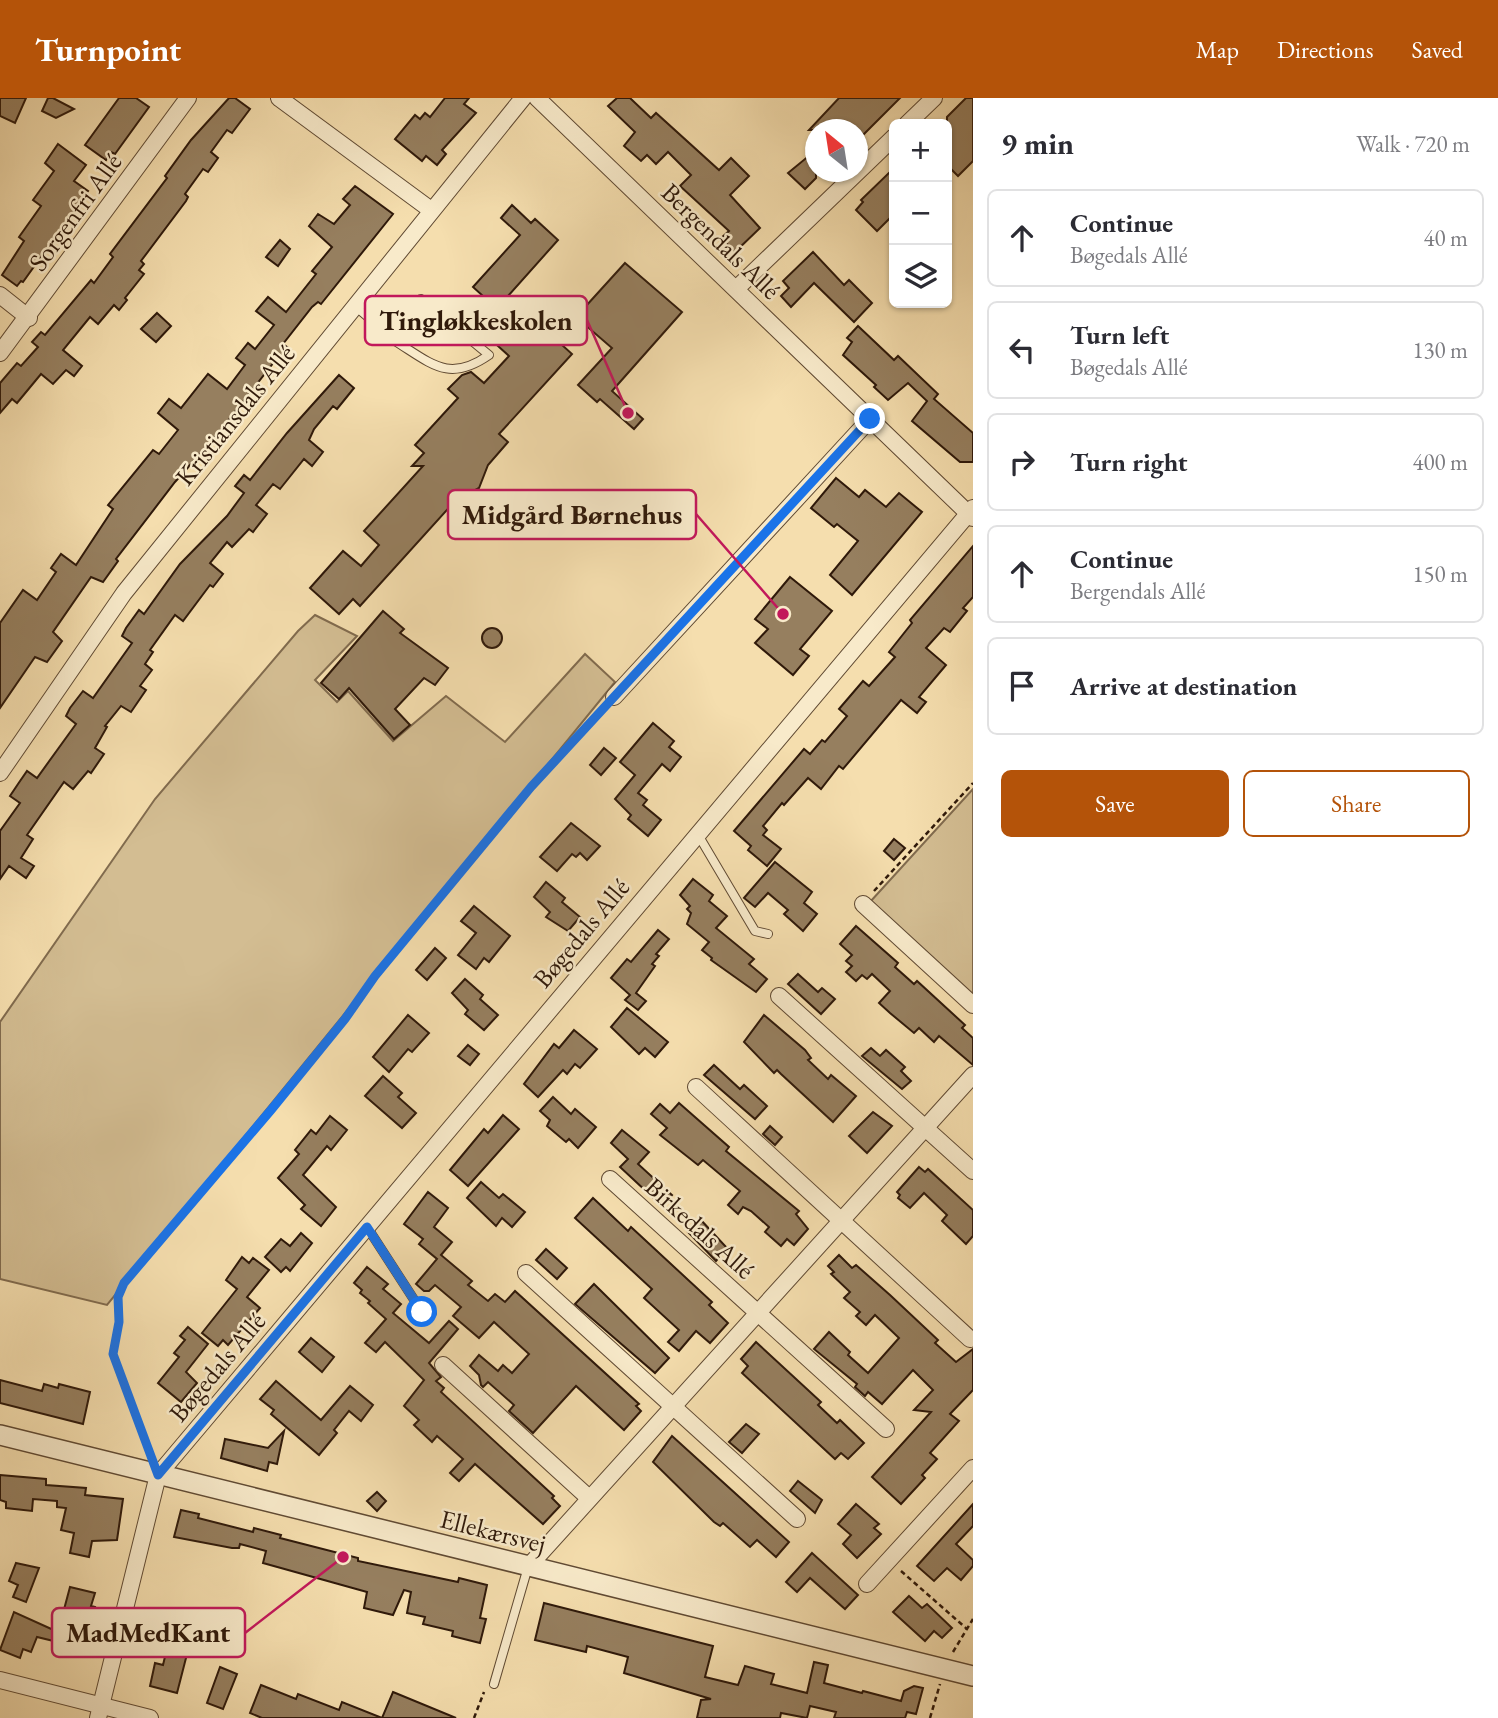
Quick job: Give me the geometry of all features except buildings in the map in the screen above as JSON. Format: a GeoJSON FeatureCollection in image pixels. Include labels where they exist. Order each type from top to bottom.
{"type":"FeatureCollection","features":[{"type":"Feature","properties":{"kind":"street","name":"Sorgenfri Allé"},"geometry":{"type":"LineString","coordinates":[[0,353],[29,318],[188,98]]}},
{"type":"Feature","properties":{"kind":"street"},"geometry":{"type":"LineString","coordinates":[[279,98],[430,210]]}},
{"type":"Feature","properties":{"kind":"street","name":"Kristiansdals Allé"},"geometry":{"type":"LineString","coordinates":[[0,774],[124,593],[430,210],[523,98]]}},
{"type":"Feature","properties":{"kind":"street","name":"Bergendals Allé"},"geometry":{"type":"LineString","coordinates":[[537,98],[971,513]]}},
{"type":"Feature","properties":{"kind":"street"},"geometry":{"type":"LineString","coordinates":[[912,119],[934,98]]}},
{"type":"Feature","properties":{"kind":"street"},"geometry":{"type":"LineString","coordinates":[[736,289],[889,142]]}},
{"type":"Feature","properties":{"kind":"street"},"geometry":{"type":"LineString","coordinates":[[0,295],[29,318]]}},
{"type":"Feature","properties":{"kind":"street"},"geometry":{"type":"LineString","coordinates":[[614,697],[870,419]]}},
{"type":"Feature","properties":{"kind":"street","name":"Bøgedals Allé"},"geometry":{"type":"LineString","coordinates":[[99,1712],[158,1475],[697,833],[971,513]]}},
{"type":"Feature","properties":{"kind":"street"},"geometry":{"type":"LineString","coordinates":[[863,904],[973,1005]]}},
{"type":"Feature","properties":{"kind":"street"},"geometry":{"type":"LineString","coordinates":[[779,996],[973,1171]]}},
{"type":"Feature","properties":{"kind":"street","name":"Birkedals Allé"},"geometry":{"type":"LineString","coordinates":[[528,1567],[973,1075]]}},
{"type":"Feature","properties":{"kind":"street"},"geometry":{"type":"LineString","coordinates":[[696,1087],[970,1339]]}},
{"type":"Feature","properties":{"kind":"street","name":"Birkedals Allé"},"geometry":{"type":"LineString","coordinates":[[610,1179],[886,1429]]}},
{"type":"Feature","properties":{"kind":"street"},"geometry":{"type":"LineString","coordinates":[[526,1273],[797,1519]]}},
{"type":"Feature","properties":{"kind":"street"},"geometry":{"type":"LineString","coordinates":[[443,1365],[589,1498]]}},
{"type":"Feature","properties":{"kind":"street","name":"Ellekærsvej"},"geometry":{"type":"LineString","coordinates":[[0,1435],[973,1676]]}},
{"type":"Feature","properties":{"kind":"street"},"geometry":{"type":"LineString","coordinates":[[867,1584],[973,1468]]}},
{"type":"Feature","properties":{"kind":"street"},"geometry":{"type":"LineString","coordinates":[[0,1680],[99,1712],[150,1718]]}},
{"type":"Feature","properties":{"kind":"lane"},"geometry":{"type":"LineString","coordinates":[[355,306],[375,323],[421,299],[489,355],[471,368],[451,370],[431,364],[395,341]]}},
{"type":"Feature","properties":{"kind":"lane"},"geometry":{"type":"LineString","coordinates":[[697,833],[755,931],[768,934]]}},
{"type":"Feature","properties":{"kind":"lane"},"geometry":{"type":"LineString","coordinates":[[367,1227],[422,1312],[432,1313]]}},
{"type":"Feature","properties":{"kind":"lane"},"geometry":{"type":"LineString","coordinates":[[491,1684],[528,1567]]}},
{"type":"Feature","properties":{"kind":"path"},"geometry":{"type":"LineString","coordinates":[[158,1475],[113,1354],[119,1322],[118,1297],[124,1283],[271,1110],[345,1019],[375,976],[531,787],[614,697]]}},
{"type":"Feature","properties":{"kind":"path"},"geometry":{"type":"LineString","coordinates":[[863,904],[973,783]]}},
{"type":"Feature","properties":{"kind":"path"},"geometry":{"type":"LineString","coordinates":[[889,1559],[967,1629]]}},
{"type":"Feature","properties":{"kind":"path"},"geometry":{"type":"LineString","coordinates":[[930,1718],[946,1669],[973,1619]]}},
{"type":"Feature","properties":{"kind":"path"},"geometry":{"type":"LineString","coordinates":[[474,1718],[491,1684]]}},
{"type":"Feature","properties":{"kind":"shaded area"},"geometry":{"type":"Polygon","coordinates":[[[315,615],[357,636],[315,680],[337,702],[348,691],[393,741],[446,696],[505,742],[585,654],[615,682],[107,1305],[0,1279],[0,1022],[155,799],[298,631],[315,615]]]}},
{"type":"Feature","properties":{"kind":"shaded area"},"geometry":{"type":"Polygon","coordinates":[[[973,789],[973,996],[870,902],[973,789]]]}},
{"type":"Feature","properties":{"kind":"place","name":"Tingløkkeskolen"},"geometry":{"type":"Point","coordinates":[628,413]}},
{"type":"Feature","properties":{"kind":"place","name":"Midgård Børnehus"},"geometry":{"type":"Point","coordinates":[783,614]}},
{"type":"Feature","properties":{"kind":"place","name":"MadMedKant"},"geometry":{"type":"Point","coordinates":[343,1557]}},
{"type":"Feature","properties":{"kind":"route"},"geometry":{"type":"LineString","coordinates":[[422,1312],[367,1227],[158,1475],[113,1354],[119,1322],[118,1297],[124,1283],[144,1256],[271,1110],[345,1019],[375,976],[531,787],[870,419]]}}]}
